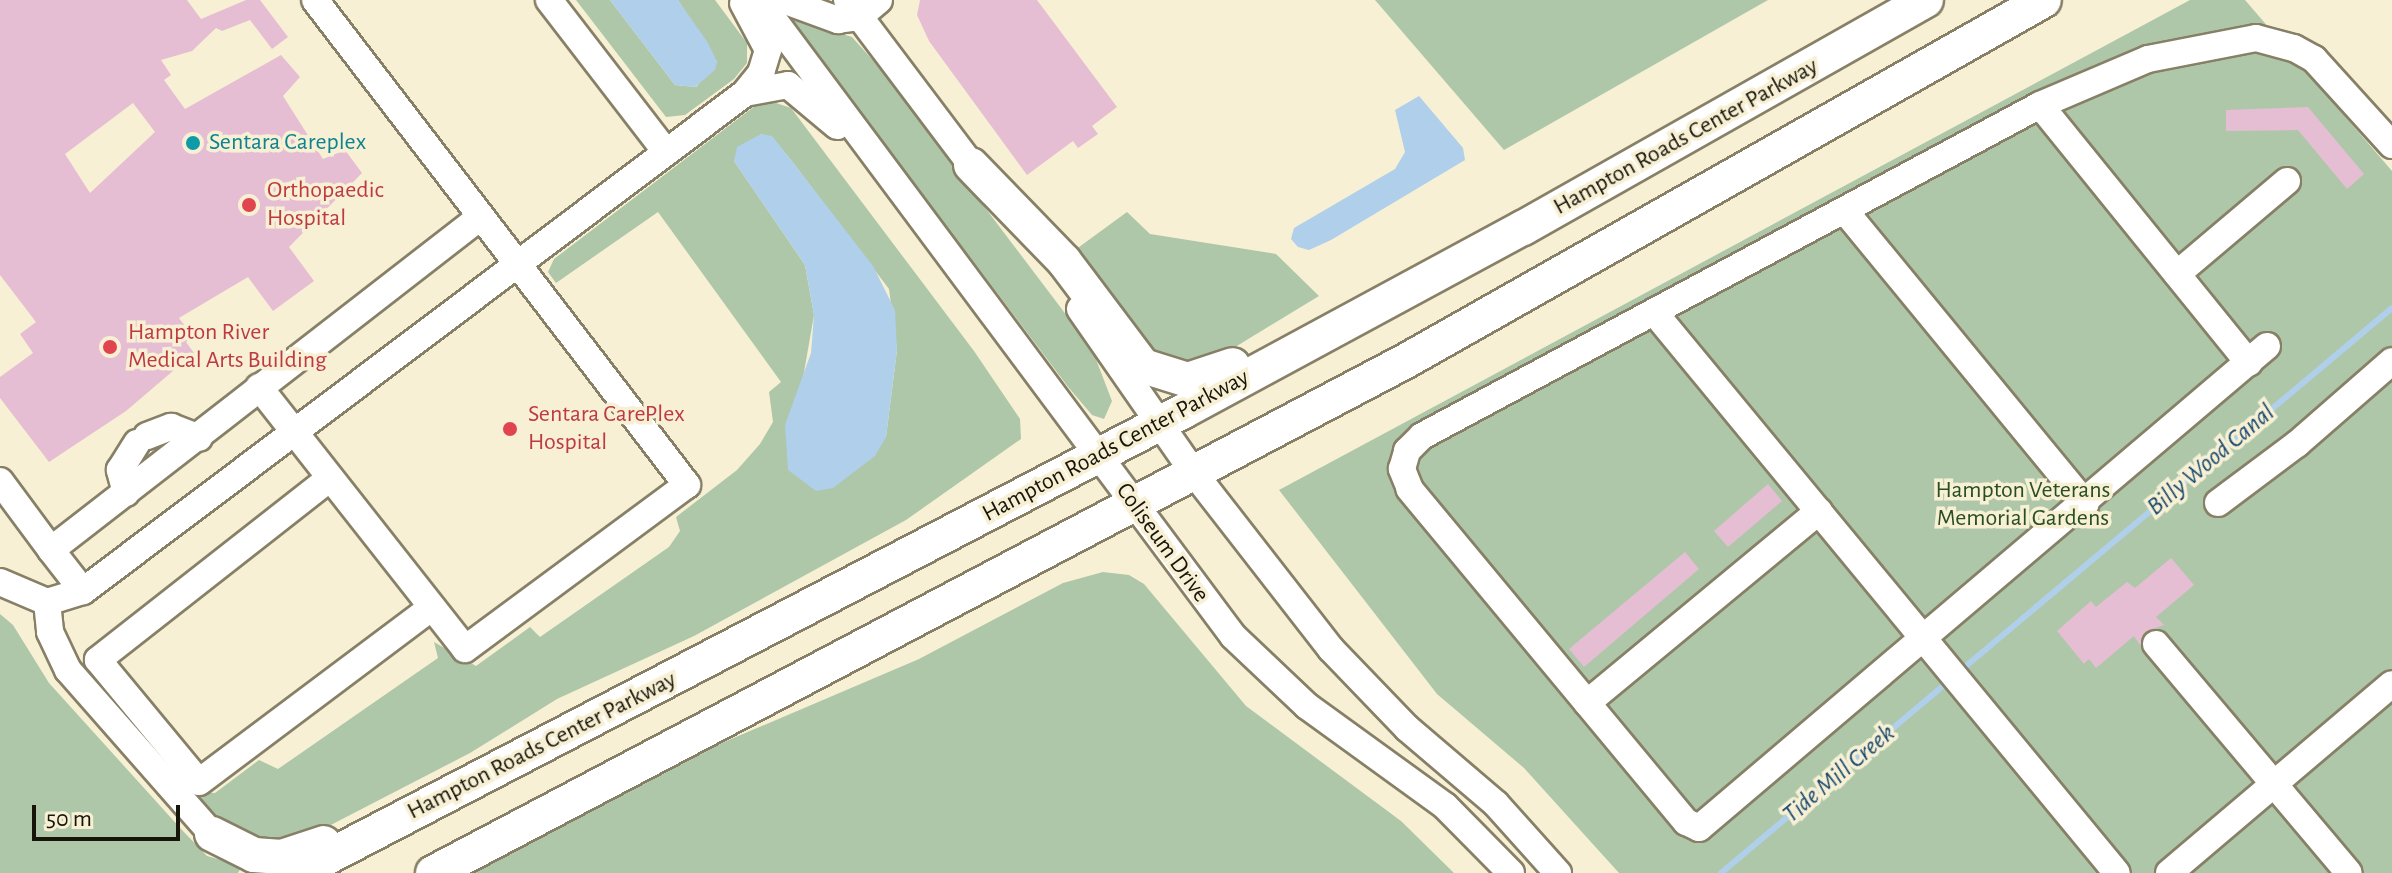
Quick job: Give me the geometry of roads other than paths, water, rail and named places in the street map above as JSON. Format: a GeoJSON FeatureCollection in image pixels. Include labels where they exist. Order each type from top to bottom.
{"type":"FeatureCollection","features":[{"type":"Feature","properties":{"kind":"main road","name":"Hampton Roads Center Parkway"},"geometry":{"type":"LineString","coordinates":[[297,873],[1099,456],[1523,228],[1926,0]]}},
{"type":"Feature","properties":{"kind":"main road"},"geometry":{"type":"LineString","coordinates":[[433,873],[1134,505],[1638,233],[2044,0]]}},
{"type":"Feature","properties":{"kind":"main road"},"geometry":{"type":"LineString","coordinates":[[971,165],[1064,261],[1136,359],[1176,379],[1215,374],[1309,324],[1523,228]]}},
{"type":"Feature","properties":{"kind":"main road"},"geometry":{"type":"LineString","coordinates":[[212,834],[254,855],[310,850],[525,737],[610,710]]}},
{"type":"Feature","properties":{"kind":"street"},"geometry":{"type":"LineString","coordinates":[[259,387],[465,649],[687,485],[479,218],[315,0]]}},
{"type":"Feature","properties":{"kind":"street"},"geometry":{"type":"LineString","coordinates":[[549,0],[666,152]]}},
{"type":"Feature","properties":{"kind":"street"},"geometry":{"type":"LineString","coordinates":[[0,582],[47,602],[83,591],[745,93],[761,73],[768,50],[741,0]]}},
{"type":"Feature","properties":{"kind":"street","name":"Coliseum Drive"},"geometry":{"type":"LineString","coordinates":[[759,0],[1099,456],[1203,601],[1258,661],[1307,706],[1425,790],[1511,873]]}},
{"type":"Feature","properties":{"kind":"street"},"geometry":{"type":"LineString","coordinates":[[783,0],[815,15],[862,6],[971,165],[1158,424],[1347,668],[1407,728],[1496,804],[1558,873]]}},
{"type":"Feature","properties":{"kind":"street"},"geometry":{"type":"LineString","coordinates":[[2040,105],[2177,274],[2258,354],[2086,504],[1934,650],[1699,828],[1686,822],[1410,489],[1402,469],[1407,451],[1422,436],[2040,105],[2148,59],[2256,38],[2314,59],[2392,145]]}},
{"type":"Feature","properties":{"kind":"street"},"geometry":{"type":"LineString","coordinates":[[745,93],[788,85],[815,105],[902,191]]}},
{"type":"Feature","properties":{"kind":"street"},"geometry":{"type":"LineString","coordinates":[[2177,274],[2287,181]]}},
{"type":"Feature","properties":{"kind":"street"},"geometry":{"type":"LineString","coordinates":[[1845,211],[2086,504]]}},
{"type":"Feature","properties":{"kind":"street"},"geometry":{"type":"LineString","coordinates":[[51,550],[479,218]]}},
{"type":"Feature","properties":{"kind":"street"},"geometry":{"type":"LineString","coordinates":[[1654,312],[2117,873]]}},
{"type":"Feature","properties":{"kind":"street"},"geometry":{"type":"LineString","coordinates":[[2218,503],[2305,438],[2392,361]]}},
{"type":"Feature","properties":{"kind":"street"},"geometry":{"type":"LineString","coordinates":[[126,493],[120,470],[142,440],[171,427],[199,438]]}},
{"type":"Feature","properties":{"kind":"street"},"geometry":{"type":"LineString","coordinates":[[330,478],[98,660],[199,782],[432,607]]}},
{"type":"Feature","properties":{"kind":"street"},"geometry":{"type":"LineString","coordinates":[[0,481],[83,591]]}},
{"type":"Feature","properties":{"kind":"street"},"geometry":{"type":"LineString","coordinates":[[1587,703],[1819,511]]}},
{"type":"Feature","properties":{"kind":"street"},"geometry":{"type":"LineString","coordinates":[[47,602],[50,632],[68,670],[212,834]]}},
{"type":"Feature","properties":{"kind":"street"},"geometry":{"type":"LineString","coordinates":[[2156,644],[2349,873]]}},
{"type":"Feature","properties":{"kind":"street"},"geometry":{"type":"LineString","coordinates":[[2169,873],[2392,684]]}},
{"type":"Feature","properties":{"kind":"water"},"geometry":{"type":"Polygon","coordinates":[[[610,0],[678,0],[708,43],[717,62],[715,70],[695,87],[675,85],[610,0]]]}},
{"type":"Feature","properties":{"kind":"water"},"geometry":{"type":"Polygon","coordinates":[[[1419,96],[1463,148],[1465,160],[1331,240],[1309,250],[1298,247],[1291,239],[1294,228],[1395,169],[1405,152],[1395,110],[1419,96]]]}},
{"type":"Feature","properties":{"kind":"water"},"geometry":{"type":"Polygon","coordinates":[[[761,134],[772,136],[873,266],[895,310],[897,350],[886,437],[875,456],[833,488],[816,491],[788,470],[785,425],[811,353],[814,315],[805,265],[734,161],[737,147],[761,134]]]}},
{"type":"Feature","properties":{"kind":"waterway","name":"Billy Wood Canal"},"geometry":{"type":"LineString","coordinates":[[1960,671],[2392,308]]}},
{"type":"Feature","properties":{"kind":"waterway","name":"Tide Mill Creek"},"geometry":{"type":"LineString","coordinates":[[1721,873],[1949,681]]}},
{"type":"Feature","properties":{"kind":"place","name":"Sentara Careplex"},"geometry":{"type":"Point","coordinates":[193,143]}},
{"type":"Feature","properties":{"kind":"place","name":"Orthopaedic Hospital"},"geometry":{"type":"Point","coordinates":[249,205]}},
{"type":"Feature","properties":{"kind":"place","name":"Hampton River Medical Arts Building"},"geometry":{"type":"Point","coordinates":[110,347]}},
{"type":"Feature","properties":{"kind":"place","name":"Sentara CarePlex Hospital"},"geometry":{"type":"Point","coordinates":[510,429]}},
{"type":"Feature","properties":{"kind":"park label","name":"Hampton Veterans Memorial Gardens"},"geometry":{"type":"Point","coordinates":[2023,505]}}]}
